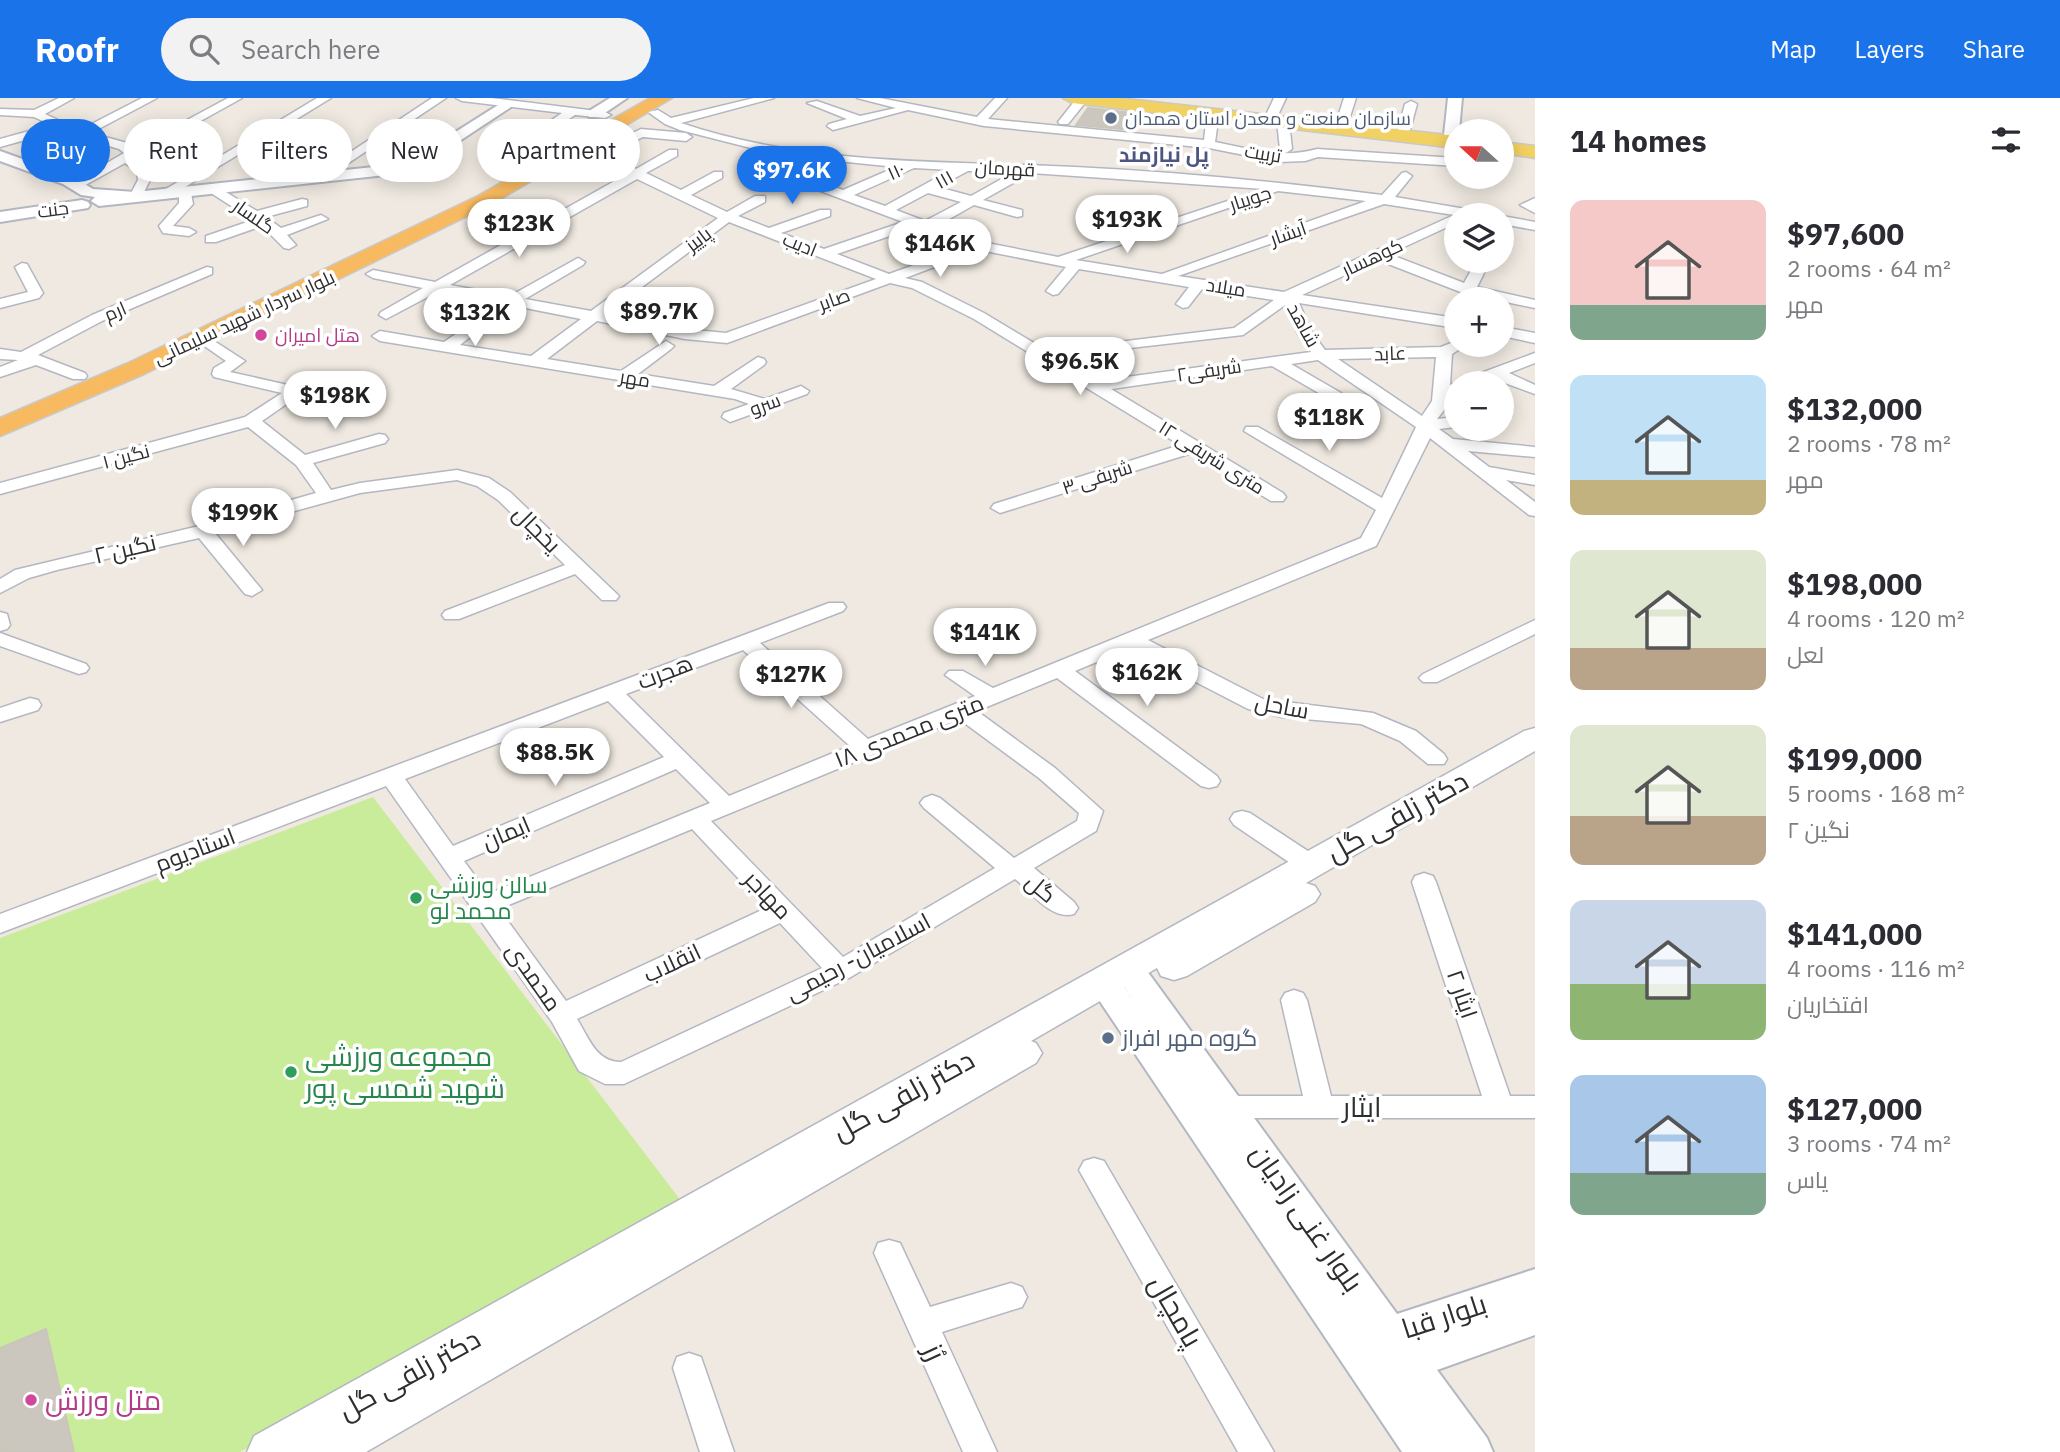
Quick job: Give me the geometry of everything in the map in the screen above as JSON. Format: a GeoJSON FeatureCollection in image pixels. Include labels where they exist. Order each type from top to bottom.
{"type":"FeatureCollection","features":[{"type":"Feature","properties":{"kind":"highway"},"geometry":{"type":"LineString","coordinates":[[476,198],[480,183],[599,115],[636,98]]}},
{"type":"Feature","properties":{"kind":"highway"},"geometry":{"type":"LineString","coordinates":[[476,198],[678,98]]}},
{"type":"Feature","properties":{"kind":"highway"},"geometry":{"type":"LineString","coordinates":[[639,119],[658,108]]}},
{"type":"Feature","properties":{"kind":"highway"},"geometry":{"type":"LineString","coordinates":[[476,198],[515,189],[528,182]]}},
{"type":"Feature","properties":{"kind":"highway","name":"بلوار سردار شهید سلیمانی"},"geometry":{"type":"LineString","coordinates":[[0,428],[65,401],[254,304],[476,198]]}},
{"type":"Feature","properties":{"kind":"highway","name":"بلوار سردار شهید سلیمانی"},"geometry":{"type":"LineString","coordinates":[[0,410],[254,304]]}},
{"type":"Feature","properties":{"kind":"main road"},"geometry":{"type":"LineString","coordinates":[[1130,98],[1444,137]]}},
{"type":"Feature","properties":{"kind":"main road"},"geometry":{"type":"LineString","coordinates":[[1077,99],[1218,107]]}},
{"type":"Feature","properties":{"kind":"main road"},"geometry":{"type":"LineString","coordinates":[[1277,118],[1342,123],[1444,136]]}},
{"type":"Feature","properties":{"kind":"main road"},"geometry":{"type":"LineString","coordinates":[[1514,142],[1535,145]]}},
{"type":"Feature","properties":{"kind":"main road"},"geometry":{"type":"LineString","coordinates":[[1514,149],[1535,152]]}},
{"type":"Feature","properties":{"kind":"main road","name":"دکتر زلفی گل"},"geometry":{"type":"LineString","coordinates":[[271,1452],[1130,995],[1311,865],[1535,738]]}},
{"type":"Feature","properties":{"kind":"main road","name":"دکتر زلفی گل"},"geometry":{"type":"LineString","coordinates":[[321,1452],[1130,995],[1535,761]]}},
{"type":"Feature","properties":{"kind":"street"},"geometry":{"type":"LineString","coordinates":[[110,119],[151,98]]}},
{"type":"Feature","properties":{"kind":"street"},"geometry":{"type":"LineString","coordinates":[[197,119],[236,98]]}},
{"type":"Feature","properties":{"kind":"street"},"geometry":{"type":"LineString","coordinates":[[162,195],[324,98]]}},
{"type":"Feature","properties":{"kind":"street"},"geometry":{"type":"LineString","coordinates":[[352,155],[440,98]]}},
{"type":"Feature","properties":{"kind":"street"},"geometry":{"type":"LineString","coordinates":[[462,98],[599,115],[620,98]]}},
{"type":"Feature","properties":{"kind":"street","name":"تربیت"},"geometry":{"type":"LineString","coordinates":[[863,98],[1174,154],[1210,140],[1279,158],[1305,157],[1317,153],[1444,161]]}},
{"type":"Feature","properties":{"kind":"street"},"geometry":{"type":"LineString","coordinates":[[980,121],[1001,98]]}},
{"type":"Feature","properties":{"kind":"street"},"geometry":{"type":"LineString","coordinates":[[1280,98],[1277,118],[1286,149]]}},
{"type":"Feature","properties":{"kind":"street"},"geometry":{"type":"LineString","coordinates":[[1342,123],[1350,98]]}},
{"type":"Feature","properties":{"kind":"street"},"geometry":{"type":"LineString","coordinates":[[1454,119],[1455,98]]}},
{"type":"Feature","properties":{"kind":"street"},"geometry":{"type":"LineString","coordinates":[[1064,122],[1077,99]]}},
{"type":"Feature","properties":{"kind":"street"},"geometry":{"type":"LineString","coordinates":[[34,101],[64,100]]}},
{"type":"Feature","properties":{"kind":"street"},"geometry":{"type":"LineString","coordinates":[[36,114],[64,100]]}},
{"type":"Feature","properties":{"kind":"street"},"geometry":{"type":"LineString","coordinates":[[658,108],[721,109],[748,103],[768,104]]}},
{"type":"Feature","properties":{"kind":"street"},"geometry":{"type":"LineString","coordinates":[[813,103],[859,120]]}},
{"type":"Feature","properties":{"kind":"street","name":"جنت"},"geometry":{"type":"LineString","coordinates":[[352,174],[411,165],[506,104]]}},
{"type":"Feature","properties":{"kind":"street"},"geometry":{"type":"LineString","coordinates":[[1404,130],[1411,104]]}},
{"type":"Feature","properties":{"kind":"street"},"geometry":{"type":"LineString","coordinates":[[1210,140],[1218,107]]}},
{"type":"Feature","properties":{"kind":"street"},"geometry":{"type":"LineString","coordinates":[[658,108],[741,142]]}},
{"type":"Feature","properties":{"kind":"street"},"geometry":{"type":"LineString","coordinates":[[833,127],[910,108]]}},
{"type":"Feature","properties":{"kind":"street"},"geometry":{"type":"LineString","coordinates":[[721,109],[739,117]]}},
{"type":"Feature","properties":{"kind":"street"},"geometry":{"type":"LineString","coordinates":[[0,112],[36,114],[47,119]]}},
{"type":"Feature","properties":{"kind":"street"},"geometry":{"type":"LineString","coordinates":[[561,119],[571,112]]}},
{"type":"Feature","properties":{"kind":"street"},"geometry":{"type":"LineString","coordinates":[[640,134],[741,142]]}},
{"type":"Feature","properties":{"kind":"street"},"geometry":{"type":"LineString","coordinates":[[0,143],[21,137]]}},
{"type":"Feature","properties":{"kind":"street","name":"قهرمان"},"geometry":{"type":"LineString","coordinates":[[741,142],[829,157],[1030,169],[1125,169],[1174,154],[1281,188],[1387,198],[1444,211]]}},
{"type":"Feature","properties":{"kind":"street"},"geometry":{"type":"LineString","coordinates":[[812,155],[827,142]]}},
{"type":"Feature","properties":{"kind":"street","name":"میلاد"},"geometry":{"type":"LineString","coordinates":[[756,146],[763,155],[798,178],[979,246],[1076,264],[1444,321]]}},
{"type":"Feature","properties":{"kind":"street"},"geometry":{"type":"LineString","coordinates":[[640,169],[673,153]]}},
{"type":"Feature","properties":{"kind":"street"},"geometry":{"type":"LineString","coordinates":[[824,254],[920,225],[971,201],[1030,169],[1028,154]]}},
{"type":"Feature","properties":{"kind":"street"},"geometry":{"type":"LineString","coordinates":[[1174,154],[1224,162]]}},
{"type":"Feature","properties":{"kind":"street"},"geometry":{"type":"LineString","coordinates":[[0,156],[21,164]]}},
{"type":"Feature","properties":{"kind":"street"},"geometry":{"type":"LineString","coordinates":[[798,178],[829,157]]}},
{"type":"Feature","properties":{"kind":"street"},"geometry":{"type":"LineString","coordinates":[[58,182],[82,196],[124,159]]}},
{"type":"Feature","properties":{"kind":"street","name":"۱۱۰"},"geometry":{"type":"LineString","coordinates":[[841,196],[912,163]]}},
{"type":"Feature","properties":{"kind":"street","name":"۱۱۱"},"geometry":{"type":"LineString","coordinates":[[884,212],[967,166]]}},
{"type":"Feature","properties":{"kind":"street"},"geometry":{"type":"LineString","coordinates":[[1247,172],[1281,188]]}},
{"type":"Feature","properties":{"kind":"street","name":"ادیب"},"geometry":{"type":"LineString","coordinates":[[640,175],[727,217],[889,279]]}},
{"type":"Feature","properties":{"kind":"street"},"geometry":{"type":"LineString","coordinates":[[682,195],[718,175]]}},
{"type":"Feature","properties":{"kind":"street","name":"آبشار"},"geometry":{"type":"LineString","coordinates":[[1162,277],[1387,198],[1406,176]]}},
{"type":"Feature","properties":{"kind":"street"},"geometry":{"type":"LineString","coordinates":[[135,197],[143,182]]}},
{"type":"Feature","properties":{"kind":"street","name":"جنت"},"geometry":{"type":"LineString","coordinates":[[0,217],[82,196],[135,197],[289,182]]}},
{"type":"Feature","properties":{"kind":"street"},"geometry":{"type":"LineString","coordinates":[[386,315],[617,182]]}},
{"type":"Feature","properties":{"kind":"street"},"geometry":{"type":"LineString","coordinates":[[926,188],[1017,213]]}},
{"type":"Feature","properties":{"kind":"street","name":"جویبار"},"geometry":{"type":"LineString","coordinates":[[1059,261],[1281,188]]}},
{"type":"Feature","properties":{"kind":"street","name":"گلسار"},"geometry":{"type":"LineString","coordinates":[[216,190],[260,218],[289,245]]}},
{"type":"Feature","properties":{"kind":"street"},"geometry":{"type":"LineString","coordinates":[[186,193],[186,204],[166,226],[168,230],[189,232]]}},
{"type":"Feature","properties":{"kind":"street","name":"پاییز"},"geometry":{"type":"LineString","coordinates":[[534,361],[727,217],[760,199]]}},
{"type":"Feature","properties":{"kind":"street"},"geometry":{"type":"LineString","coordinates":[[1535,202],[1527,205],[1535,209]]}},
{"type":"Feature","properties":{"kind":"street"},"geometry":{"type":"LineString","coordinates":[[211,239],[302,203]]}},
{"type":"Feature","properties":{"kind":"street"},"geometry":{"type":"LineString","coordinates":[[771,232],[825,213]]}},
{"type":"Feature","properties":{"kind":"street"},"geometry":{"type":"LineString","coordinates":[[279,233],[321,219]]}},
{"type":"Feature","properties":{"kind":"street"},"geometry":{"type":"LineString","coordinates":[[1514,222],[1535,226]]}},
{"type":"Feature","properties":{"kind":"street","name":"کوهسار"},"geometry":{"type":"LineString","coordinates":[[1118,347],[1238,332],[1287,296],[1444,225]]}},
{"type":"Feature","properties":{"kind":"street","name":"صابر"},"geometry":{"type":"LineString","coordinates":[[595,315],[685,334],[727,338],[979,246]]}},
{"type":"Feature","properties":{"kind":"street"},"geometry":{"type":"LineString","coordinates":[[1376,254],[1460,287]]}},
{"type":"Feature","properties":{"kind":"street"},"geometry":{"type":"LineString","coordinates":[[513,300],[578,262]]}},
{"type":"Feature","properties":{"kind":"street"},"geometry":{"type":"LineString","coordinates":[[1052,291],[1076,264]]}},
{"type":"Feature","properties":{"kind":"street"},"geometry":{"type":"LineString","coordinates":[[0,304],[36,293],[22,267]]}},
{"type":"Feature","properties":{"kind":"street","name":"ارم"},"geometry":{"type":"LineString","coordinates":[[0,372],[97,318],[207,271]]}},
{"type":"Feature","properties":{"kind":"street"},"geometry":{"type":"LineString","coordinates":[[373,274],[595,315]]}},
{"type":"Feature","properties":{"kind":"street","name":"۱۲ متری شریفی"},"geometry":{"type":"LineString","coordinates":[[889,279],[916,285],[979,316],[1277,497]]}},
{"type":"Feature","properties":{"kind":"street"},"geometry":{"type":"LineString","coordinates":[[1183,304],[1199,283]]}},
{"type":"Feature","properties":{"kind":"street","name":"شاهد"},"geometry":{"type":"LineString","coordinates":[[1287,296],[1306,334],[1321,355],[1424,425]]}},
{"type":"Feature","properties":{"kind":"street"},"geometry":{"type":"LineString","coordinates":[[1514,300],[1535,304]]}},
{"type":"Feature","properties":{"kind":"street"},"geometry":{"type":"LineString","coordinates":[[1355,306],[1362,324]]}},
{"type":"Feature","properties":{"kind":"street"},"geometry":{"type":"LineString","coordinates":[[447,347],[483,320]]}},
{"type":"Feature","properties":{"kind":"street"},"geometry":{"type":"LineString","coordinates":[[1514,334],[1535,338]]}},
{"type":"Feature","properties":{"kind":"street","name":"مهر"},"geometry":{"type":"LineString","coordinates":[[380,336],[738,395],[765,404]]}},
{"type":"Feature","properties":{"kind":"street"},"geometry":{"type":"LineString","coordinates":[[0,337],[4,354],[31,357],[79,376]]}},
{"type":"Feature","properties":{"kind":"street","name":"نگین ۱"},"geometry":{"type":"LineString","coordinates":[[0,489],[251,421],[295,391],[220,374],[218,372],[237,360],[211,344]]}},
{"type":"Feature","properties":{"kind":"street"},"geometry":{"type":"LineString","coordinates":[[623,376],[666,346]]}},
{"type":"Feature","properties":{"kind":"street","name":"عابد"},"geometry":{"type":"LineString","coordinates":[[1321,355],[1444,348]]}},
{"type":"Feature","properties":{"kind":"street","name":"شریفی۲"},"geometry":{"type":"LineString","coordinates":[[1097,386],[1321,355]]}},
{"type":"Feature","properties":{"kind":"street"},"geometry":{"type":"LineString","coordinates":[[1440,404],[1449,357]]}},
{"type":"Feature","properties":{"kind":"street"},"geometry":{"type":"LineString","coordinates":[[1500,371],[1535,358]]}},
{"type":"Feature","properties":{"kind":"street"},"geometry":{"type":"LineString","coordinates":[[1274,361],[1335,396]]}},
{"type":"Feature","properties":{"kind":"street"},"geometry":{"type":"LineString","coordinates":[[717,392],[758,362]]}},
{"type":"Feature","properties":{"kind":"street"},"geometry":{"type":"LineString","coordinates":[[1514,382],[1533,390]]}},
{"type":"Feature","properties":{"kind":"street","name":"سرو"},"geometry":{"type":"LineString","coordinates":[[730,417],[800,391]]}},
{"type":"Feature","properties":{"kind":"street","name":"۱۸ متری محمدی"},"geometry":{"type":"LineString","coordinates":[[484,905],[1369,542],[1420,441],[1424,425],[1444,398]]}},
{"type":"Feature","properties":{"kind":"street"},"geometry":{"type":"LineString","coordinates":[[251,421],[302,461],[327,496]]}},
{"type":"Feature","properties":{"kind":"street"},"geometry":{"type":"LineString","coordinates":[[1424,425],[1444,423]]}},
{"type":"Feature","properties":{"kind":"street"},"geometry":{"type":"LineString","coordinates":[[1424,425],[1487,471],[1535,511]]}},
{"type":"Feature","properties":{"kind":"street"},"geometry":{"type":"LineString","coordinates":[[1252,431],[1386,508]]}},
{"type":"Feature","properties":{"kind":"street"},"geometry":{"type":"LineString","coordinates":[[302,461],[379,439]]}},
{"type":"Feature","properties":{"kind":"street"},"geometry":{"type":"LineString","coordinates":[[1450,444],[1532,449]]}},
{"type":"Feature","properties":{"kind":"street","name":"شریفی ۳"},"geometry":{"type":"LineString","coordinates":[[1000,508],[1195,446]]}},
{"type":"Feature","properties":{"kind":"street"},"geometry":{"type":"LineString","coordinates":[[1487,471],[1535,480]]}},
{"type":"Feature","properties":{"kind":"street","name":"نگین ۲"},"geometry":{"type":"LineString","coordinates":[[0,587],[22,574],[52,565],[203,531],[327,496],[360,488],[457,475]]}},
{"type":"Feature","properties":{"kind":"street","name":"یخچال"},"geometry":{"type":"LineString","coordinates":[[457,475],[483,482],[505,496],[609,596]]}},
{"type":"Feature","properties":{"kind":"street"},"geometry":{"type":"LineString","coordinates":[[203,531],[252,590]]}},
{"type":"Feature","properties":{"kind":"street"},"geometry":{"type":"LineString","coordinates":[[452,615],[577,567]]}},
{"type":"Feature","properties":{"kind":"street","name":"هجرت"},"geometry":{"type":"LineString","coordinates":[[390,775],[836,607]]}},
{"type":"Feature","properties":{"kind":"street"},"geometry":{"type":"LineString","coordinates":[[0,618],[0,625]]}},
{"type":"Feature","properties":{"kind":"street"},"geometry":{"type":"LineString","coordinates":[[1430,678],[1535,626]]}},
{"type":"Feature","properties":{"kind":"street"},"geometry":{"type":"LineString","coordinates":[[0,639],[79,668]]}},
{"type":"Feature","properties":{"kind":"street","name":"ساحل"},"geometry":{"type":"LineString","coordinates":[[1131,640],[1256,704],[1282,710],[1365,718],[1408,736],[1436,759]]}},
{"type":"Feature","properties":{"kind":"street"},"geometry":{"type":"LineString","coordinates":[[746,641],[866,748]]}},
{"type":"Feature","properties":{"kind":"street"},"geometry":{"type":"LineString","coordinates":[[1059,669],[1209,781]]}},
{"type":"Feature","properties":{"kind":"street"},"geometry":{"type":"LineString","coordinates":[[956,675],[992,697]]}},
{"type":"Feature","properties":{"kind":"street","name":"هجرت"},"geometry":{"type":"LineString","coordinates":[[611,692],[726,806]]}},
{"type":"Feature","properties":{"kind":"street"},"geometry":{"type":"LineString","coordinates":[[0,715],[30,705]]}},
{"type":"Feature","properties":{"kind":"street","name":"اسلامیان- رحیمی"},"geometry":{"type":"LineString","coordinates":[[605,1073],[624,1073],[840,971],[1088,825],[1091,811],[1048,774],[961,709]]}},
{"type":"Feature","properties":{"kind":"street","name":"ایمان"},"geometry":{"type":"LineString","coordinates":[[450,857],[678,759]]}},
{"type":"Feature","properties":{"kind":"street","name":"محمدی"},"geometry":{"type":"LineString","coordinates":[[390,775],[561,1015],[589,1063],[605,1073]]}},
{"type":"Feature","properties":{"kind":"street","name":"استادیوم"},"geometry":{"type":"LineString","coordinates":[[0,924],[390,775]]}},
{"type":"Feature","properties":{"kind":"street","name":"گل"},"geometry":{"type":"LineString","coordinates":[[932,803],[1065,908]]}},
{"type":"Feature","properties":{"kind":"street","name":"مهاجر"},"geometry":{"type":"LineString","coordinates":[[695,818],[840,971]]}},
{"type":"Feature","properties":{"kind":"street"},"geometry":{"type":"LineString","coordinates":[[1242,819],[1311,865]]}},
{"type":"Feature","properties":{"kind":"street","name":"ایثار ۲"},"geometry":{"type":"LineString","coordinates":[[1424,882],[1500,1107]]}},
{"type":"Feature","properties":{"kind":"street","name":"انقلاب"},"geometry":{"type":"LineString","coordinates":[[561,1015],[783,911]]}},
{"type":"Feature","properties":{"kind":"street","name":"بلوار غنی زادیان"},"geometry":{"type":"LineString","coordinates":[[1130,995],[1190,1106],[1381,1354],[1472,1452]]}},
{"type":"Feature","properties":{"kind":"street","name":"بلوار غنی زادیان"},"geometry":{"type":"LineString","coordinates":[[1130,995],[1228,1107],[1381,1354],[1427,1452]]}},
{"type":"Feature","properties":{"kind":"street"},"geometry":{"type":"LineString","coordinates":[[1294,1000],[1320,1107]]}},
{"type":"Feature","properties":{"kind":"street","name":"ایثار"},"geometry":{"type":"LineString","coordinates":[[1190,1106],[1535,1107]]}},
{"type":"Feature","properties":{"kind":"street","name":"پامچال"},"geometry":{"type":"LineString","coordinates":[[1094,1170],[1257,1452]]}},
{"type":"Feature","properties":{"kind":"street","name":"رُز"},"geometry":{"type":"LineString","coordinates":[[889,1253],[981,1452]]}},
{"type":"Feature","properties":{"kind":"street","name":"بلوار قبا"},"geometry":{"type":"LineString","coordinates":[[1381,1354],[1535,1286]]}},
{"type":"Feature","properties":{"kind":"street"},"geometry":{"type":"LineString","coordinates":[[922,1324],[1011,1297]]}},
{"type":"Feature","properties":{"kind":"street","name":"بلوار قبا"},"geometry":{"type":"LineString","coordinates":[[1381,1354],[1535,1317]]}},
{"type":"Feature","properties":{"kind":"street"},"geometry":{"type":"LineString","coordinates":[[688,1368],[717,1452]]}},
{"type":"Feature","properties":{"kind":"green space","name":"مجموعه ورزشی شهید شمسی پور"},"geometry":{"type":"Polygon","coordinates":[[[373,797],[685,1206],[240,1452],[0,1452],[0,938],[373,797]]]}},
{"type":"Feature","properties":{"kind":"building","name":"سازمان صنعت و معدن استان همدان"},"geometry":{"type":"Polygon","coordinates":[[[1088,108],[1142,114],[1133,130],[1076,125],[1088,108]]]}},
{"type":"Feature","properties":{"kind":"building","name":"متل ورزش"},"geometry":{"type":"Polygon","coordinates":[[[46,1329],[74,1452],[0,1452],[0,1348],[46,1329]]]}},
{"type":"Feature","properties":{"kind":"place","name":"سازمان صنعت و معدن استان همدان"},"geometry":{"type":"Point","coordinates":[1111,118]}},
{"type":"Feature","properties":{"kind":"place","name":"هتل امیران"},"geometry":{"type":"Point","coordinates":[261,335]}},
{"type":"Feature","properties":{"kind":"place","name":"سالن ورزشی محمد لو"},"geometry":{"type":"Point","coordinates":[416,898]}},
{"type":"Feature","properties":{"kind":"place","name":"گروه مهر افراز"},"geometry":{"type":"Point","coordinates":[1108,1038]}},
{"type":"Feature","properties":{"kind":"place","name":"مجموعه ورزشی شهید شمسی پور"},"geometry":{"type":"Point","coordinates":[291,1072]}},
{"type":"Feature","properties":{"kind":"place","name":"متل ورزش"},"geometry":{"type":"Point","coordinates":[31,1400]}},
{"type":"Feature","properties":{"kind":"district","name":"پل نیازمند"},"geometry":{"type":"Point","coordinates":[1164,155]}}]}
